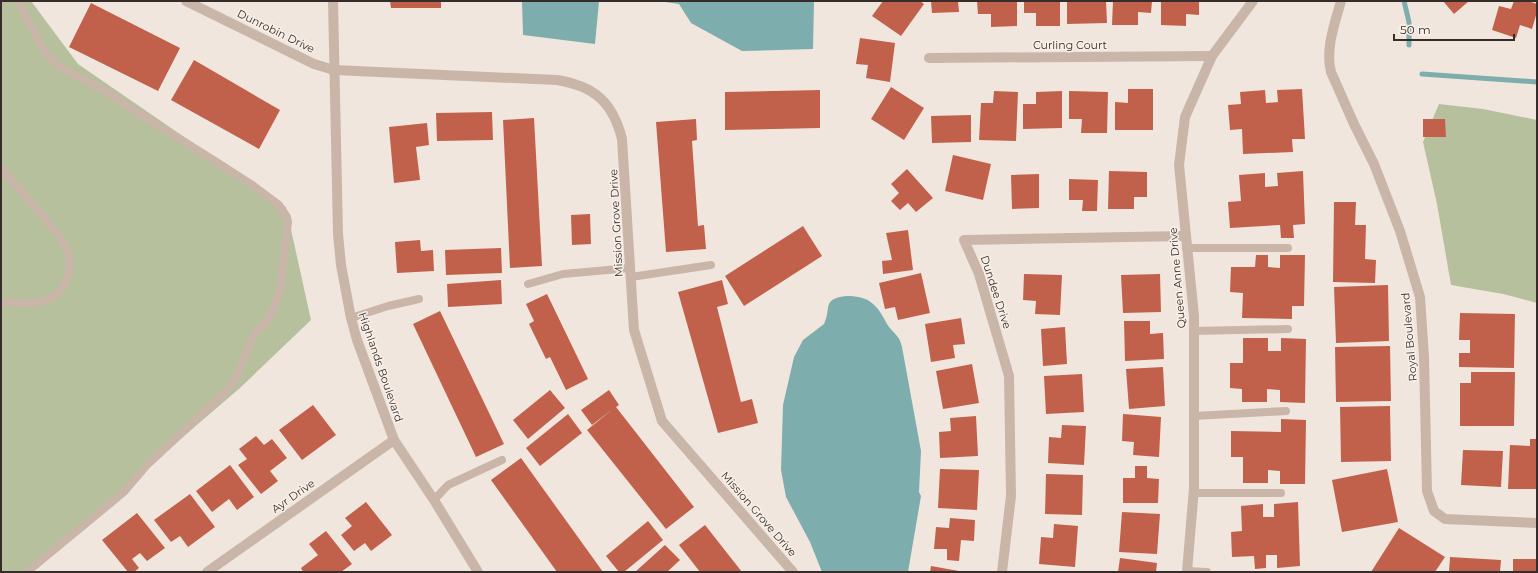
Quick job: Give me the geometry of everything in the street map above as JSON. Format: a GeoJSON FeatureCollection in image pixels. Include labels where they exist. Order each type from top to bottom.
{"type":"FeatureCollection","features":[{"type":"Feature","properties":{"kind":"street","name":"Dunrobin Drive"},"geometry":{"type":"LineString","coordinates":[[186,1],[314,64],[334,70]]}},
{"type":"Feature","properties":{"kind":"street","name":"Highlands Boulevard"},"geometry":{"type":"LineString","coordinates":[[333,1],[338,234],[341,265],[351,318],[357,340],[394,440],[434,500],[478,572]]}},
{"type":"Feature","properties":{"kind":"street","name":"Queen Anne Drive"},"geometry":{"type":"LineString","coordinates":[[1187,571],[1194,493],[1194,316],[1186,248],[1179,165],[1185,117],[1212,56],[1252,1]]}},
{"type":"Feature","properties":{"kind":"street","name":"Royal Boulevard"},"geometry":{"type":"LineString","coordinates":[[1341,1],[1331,40],[1330,67],[1346,107],[1374,164],[1400,231],[1420,297],[1424,357],[1427,491],[1434,511],[1444,519],[1537,523]]}},
{"type":"Feature","properties":{"kind":"street","name":"Curling Court"},"geometry":{"type":"LineString","coordinates":[[929,58],[1212,56]]}},
{"type":"Feature","properties":{"kind":"street","name":"Mission Grove Drive"},"geometry":{"type":"LineString","coordinates":[[334,70],[558,80],[571,82],[596,94],[605,102],[619,126],[622,139],[634,330],[662,421],[793,572]]}},
{"type":"Feature","properties":{"kind":"street","name":"Dundee Drive"},"geometry":{"type":"LineString","coordinates":[[1002,572],[1012,496],[1009,376],[979,274],[964,240],[1185,236]]}},
{"type":"Feature","properties":{"kind":"street","name":"Ayr Drive"},"geometry":{"type":"LineString","coordinates":[[207,572],[394,440]]}},
{"type":"Feature","properties":{"kind":"lane"},"geometry":{"type":"LineString","coordinates":[[18,1],[46,54],[60,67],[110,93],[132,109],[218,162],[279,205],[287,217],[288,222],[280,289],[270,316],[252,340],[236,380],[229,389],[147,465],[124,492],[27,572]]}},
{"type":"Feature","properties":{"kind":"lane"},"geometry":{"type":"LineString","coordinates":[[1,168],[56,232],[65,246],[69,263],[68,281],[63,289],[54,296],[45,301],[35,303],[1,302]]}},
{"type":"Feature","properties":{"kind":"lane"},"geometry":{"type":"LineString","coordinates":[[1186,248],[1288,248]]}},
{"type":"Feature","properties":{"kind":"lane"},"geometry":{"type":"LineString","coordinates":[[528,284],[563,274],[630,273],[711,265]]}},
{"type":"Feature","properties":{"kind":"lane"},"geometry":{"type":"LineString","coordinates":[[351,318],[388,306],[418,299]]}},
{"type":"Feature","properties":{"kind":"lane"},"geometry":{"type":"LineString","coordinates":[[1194,331],[1288,329]]}},
{"type":"Feature","properties":{"kind":"lane"},"geometry":{"type":"LineString","coordinates":[[1194,416],[1286,411]]}},
{"type":"Feature","properties":{"kind":"lane"},"geometry":{"type":"LineString","coordinates":[[434,500],[448,485],[502,460]]}},
{"type":"Feature","properties":{"kind":"lane"},"geometry":{"type":"LineString","coordinates":[[1194,493],[1281,493]]}},
{"type":"Feature","properties":{"kind":"lane"},"geometry":{"type":"LineString","coordinates":[[1187,571],[1207,572]]}},
{"type":"Feature","properties":{"kind":"green space"},"geometry":{"type":"Polygon","coordinates":[[[1,1],[31,1],[78,64],[286,207],[311,320],[240,388],[25,572],[1,572],[1,1]]]}},
{"type":"Feature","properties":{"kind":"green space"},"geometry":{"type":"Polygon","coordinates":[[[1439,104],[1483,109],[1537,120],[1537,303],[1503,294],[1451,285],[1437,204],[1423,142],[1439,104]]]}},
{"type":"Feature","properties":{"kind":"water"},"geometry":{"type":"Polygon","coordinates":[[[522,1],[599,1],[595,44],[523,35],[522,1]]]}},
{"type":"Feature","properties":{"kind":"water"},"geometry":{"type":"Polygon","coordinates":[[[658,1],[814,1],[813,49],[742,51],[691,23],[679,4],[658,1]]]}},
{"type":"Feature","properties":{"kind":"water"},"geometry":{"type":"Polygon","coordinates":[[[855,296],[872,303],[880,312],[888,326],[898,337],[902,347],[921,451],[919,492],[921,496],[908,572],[822,572],[810,542],[786,497],[781,470],[783,405],[794,357],[803,340],[824,324],[830,302],[839,297],[855,296]]]}},
{"type":"Feature","properties":{"kind":"building"},"geometry":{"type":"Polygon","coordinates":[[[390,1],[441,1],[441,8],[391,8],[390,1]]]}},
{"type":"Feature","properties":{"kind":"building"},"geometry":{"type":"Polygon","coordinates":[[[883,1],[920,1],[924,4],[901,36],[872,16],[883,1]]]}},
{"type":"Feature","properties":{"kind":"building"},"geometry":{"type":"Polygon","coordinates":[[[931,1],[958,1],[959,12],[932,13],[931,1]]]}},
{"type":"Feature","properties":{"kind":"building"},"geometry":{"type":"Polygon","coordinates":[[[977,1],[1017,1],[1017,26],[991,27],[991,14],[978,14],[977,1]]]}},
{"type":"Feature","properties":{"kind":"building"},"geometry":{"type":"Polygon","coordinates":[[[1024,1],[1060,1],[1060,26],[1036,26],[1036,13],[1024,13],[1024,1]]]}},
{"type":"Feature","properties":{"kind":"building"},"geometry":{"type":"Polygon","coordinates":[[[1067,1],[1106,1],[1107,23],[1067,24],[1067,1]]]}},
{"type":"Feature","properties":{"kind":"building"},"geometry":{"type":"Polygon","coordinates":[[[1113,1],[1152,1],[1151,13],[1138,12],[1138,25],[1112,25],[1113,1]]]}},
{"type":"Feature","properties":{"kind":"building"},"geometry":{"type":"Polygon","coordinates":[[[1161,1],[1199,1],[1199,15],[1186,14],[1186,26],[1161,25],[1161,1]]]}},
{"type":"Feature","properties":{"kind":"building"},"geometry":{"type":"Polygon","coordinates":[[[1443,1],[1469,1],[1454,14],[1443,1]]]}},
{"type":"Feature","properties":{"kind":"building"},"geometry":{"type":"Polygon","coordinates":[[[1514,1],[1528,1],[1537,4],[1537,12],[1532,29],[1520,25],[1516,38],[1492,30],[1499,6],[1511,9],[1514,1]]]}},
{"type":"Feature","properties":{"kind":"building"},"geometry":{"type":"Polygon","coordinates":[[[91,3],[180,48],[158,91],[69,47],[91,3]]]}},
{"type":"Feature","properties":{"kind":"building"},"geometry":{"type":"Polygon","coordinates":[[[860,38],[895,43],[890,82],[866,78],[868,65],[856,64],[860,38]]]}},
{"type":"Feature","properties":{"kind":"building"},"geometry":{"type":"Polygon","coordinates":[[[194,60],[280,110],[259,149],[171,100],[194,60]]]}},
{"type":"Feature","properties":{"kind":"building"},"geometry":{"type":"Polygon","coordinates":[[[891,87],[924,108],[904,140],[871,119],[891,87]]]}},
{"type":"Feature","properties":{"kind":"building"},"geometry":{"type":"Polygon","coordinates":[[[1128,89],[1153,89],[1153,130],[1115,130],[1115,102],[1128,103],[1128,89]]]}},
{"type":"Feature","properties":{"kind":"building"},"geometry":{"type":"Polygon","coordinates":[[[1302,89],[1305,139],[1292,139],[1293,152],[1243,154],[1242,129],[1230,130],[1228,105],[1241,104],[1240,92],[1265,90],[1266,103],[1278,102],[1277,90],[1302,89]]]}},
{"type":"Feature","properties":{"kind":"building"},"geometry":{"type":"Polygon","coordinates":[[[820,90],[820,128],[725,130],[725,92],[820,90]]]}},
{"type":"Feature","properties":{"kind":"building"},"geometry":{"type":"Polygon","coordinates":[[[994,91],[1018,92],[1016,141],[979,140],[981,103],[993,103],[994,91]]]}},
{"type":"Feature","properties":{"kind":"building"},"geometry":{"type":"Polygon","coordinates":[[[1062,91],[1062,128],[1023,129],[1023,104],[1036,104],[1036,92],[1062,91]]]}},
{"type":"Feature","properties":{"kind":"building"},"geometry":{"type":"Polygon","coordinates":[[[1069,91],[1108,92],[1107,133],[1081,133],[1082,119],[1069,119],[1069,91]]]}},
{"type":"Feature","properties":{"kind":"building"},"geometry":{"type":"Polygon","coordinates":[[[492,112],[493,140],[437,141],[436,113],[492,112]]]}},
{"type":"Feature","properties":{"kind":"building"},"geometry":{"type":"Polygon","coordinates":[[[971,115],[971,142],[932,143],[931,116],[971,115]]]}},
{"type":"Feature","properties":{"kind":"building"},"geometry":{"type":"Polygon","coordinates":[[[534,118],[542,266],[510,268],[503,120],[534,118]]]}},
{"type":"Feature","properties":{"kind":"building"},"geometry":{"type":"Polygon","coordinates":[[[696,119],[697,140],[692,141],[698,226],[704,225],[706,249],[666,252],[656,122],[696,119]]]}},
{"type":"Feature","properties":{"kind":"building"},"geometry":{"type":"Polygon","coordinates":[[[1423,119],[1445,119],[1446,137],[1423,137],[1423,119]]]}},
{"type":"Feature","properties":{"kind":"building"},"geometry":{"type":"Polygon","coordinates":[[[427,123],[429,145],[416,147],[420,180],[394,183],[389,127],[427,123]]]}},
{"type":"Feature","properties":{"kind":"building"},"geometry":{"type":"Polygon","coordinates":[[[953,155],[991,164],[983,200],[945,191],[953,155]]]}},
{"type":"Feature","properties":{"kind":"building"},"geometry":{"type":"Polygon","coordinates":[[[907,169],[933,198],[916,212],[908,203],[900,210],[891,201],[899,193],[891,184],[907,169]]]}},
{"type":"Feature","properties":{"kind":"building"},"geometry":{"type":"Polygon","coordinates":[[[1109,171],[1147,172],[1147,197],[1134,197],[1134,209],[1108,209],[1109,171]]]}},
{"type":"Feature","properties":{"kind":"building"},"geometry":{"type":"Polygon","coordinates":[[[1303,171],[1305,224],[1293,225],[1294,238],[1281,238],[1280,225],[1230,228],[1228,202],[1241,201],[1239,175],[1265,173],[1265,187],[1278,186],[1277,173],[1303,171]]]}},
{"type":"Feature","properties":{"kind":"building"},"geometry":{"type":"Polygon","coordinates":[[[1039,174],[1039,208],[1012,209],[1011,175],[1039,174]]]}},
{"type":"Feature","properties":{"kind":"building"},"geometry":{"type":"Polygon","coordinates":[[[1069,179],[1098,180],[1097,211],[1082,211],[1083,200],[1069,200],[1069,179]]]}},
{"type":"Feature","properties":{"kind":"building"},"geometry":{"type":"Polygon","coordinates":[[[1334,202],[1356,202],[1355,225],[1366,225],[1365,259],[1376,260],[1375,283],[1333,282],[1334,202]]]}},
{"type":"Feature","properties":{"kind":"building"},"geometry":{"type":"Polygon","coordinates":[[[590,214],[591,244],[572,245],[571,215],[590,214]]]}},
{"type":"Feature","properties":{"kind":"building"},"geometry":{"type":"Polygon","coordinates":[[[803,226],[822,256],[744,306],[725,276],[803,226]]]}},
{"type":"Feature","properties":{"kind":"building"},"geometry":{"type":"Polygon","coordinates":[[[908,230],[913,270],[883,274],[882,261],[892,260],[886,233],[908,230]]]}},
{"type":"Feature","properties":{"kind":"building"},"geometry":{"type":"Polygon","coordinates":[[[420,240],[421,251],[433,250],[434,271],[397,273],[395,242],[420,240]]]}},
{"type":"Feature","properties":{"kind":"building"},"geometry":{"type":"Polygon","coordinates":[[[501,248],[502,273],[446,275],[445,250],[501,248]]]}},
{"type":"Feature","properties":{"kind":"building"},"geometry":{"type":"Polygon","coordinates":[[[1256,255],[1268,255],[1268,267],[1280,268],[1280,255],[1305,255],[1304,306],[1292,306],[1292,319],[1242,318],[1243,293],[1230,292],[1231,267],[1255,267],[1256,255]]]}},
{"type":"Feature","properties":{"kind":"building"},"geometry":{"type":"Polygon","coordinates":[[[921,273],[930,313],[898,320],[895,307],[885,309],[879,283],[921,273]]]}},
{"type":"Feature","properties":{"kind":"building"},"geometry":{"type":"Polygon","coordinates":[[[1024,274],[1062,275],[1060,315],[1035,314],[1036,301],[1023,300],[1024,274]]]}},
{"type":"Feature","properties":{"kind":"building"},"geometry":{"type":"Polygon","coordinates":[[[1160,274],[1161,312],[1123,313],[1121,275],[1160,274]]]}},
{"type":"Feature","properties":{"kind":"building"},"geometry":{"type":"Polygon","coordinates":[[[501,280],[502,304],[448,307],[447,284],[501,280]]]}},
{"type":"Feature","properties":{"kind":"building"},"geometry":{"type":"Polygon","coordinates":[[[722,280],[728,304],[717,307],[741,402],[752,399],[758,423],[718,433],[678,292],[722,280]]]}},
{"type":"Feature","properties":{"kind":"building"},"geometry":{"type":"Polygon","coordinates":[[[1388,285],[1389,341],[1336,343],[1334,287],[1388,285]]]}},
{"type":"Feature","properties":{"kind":"building"},"geometry":{"type":"Polygon","coordinates":[[[547,294],[588,379],[566,390],[550,357],[546,359],[529,324],[534,321],[526,304],[547,294]]]}},
{"type":"Feature","properties":{"kind":"building"},"geometry":{"type":"Polygon","coordinates":[[[440,311],[504,444],[476,457],[413,324],[440,311]]]}},
{"type":"Feature","properties":{"kind":"building"},"geometry":{"type":"Polygon","coordinates":[[[1460,313],[1515,314],[1514,368],[1459,367],[1459,353],[1470,353],[1470,340],[1459,340],[1460,313]]]}},
{"type":"Feature","properties":{"kind":"building"},"geometry":{"type":"Polygon","coordinates":[[[961,318],[965,344],[953,345],[955,358],[931,362],[925,324],[961,318]]]}},
{"type":"Feature","properties":{"kind":"building"},"geometry":{"type":"Polygon","coordinates":[[[1124,321],[1150,321],[1150,334],[1163,333],[1164,359],[1125,361],[1124,321]]]}},
{"type":"Feature","properties":{"kind":"building"},"geometry":{"type":"Polygon","coordinates":[[[1065,327],[1067,364],[1043,366],[1041,329],[1065,327]]]}},
{"type":"Feature","properties":{"kind":"building"},"geometry":{"type":"Polygon","coordinates":[[[1243,338],[1268,338],[1268,351],[1281,351],[1281,338],[1306,339],[1305,403],[1280,402],[1280,390],[1267,389],[1267,402],[1242,402],[1242,389],[1230,388],[1230,363],[1243,363],[1243,338]]]}},
{"type":"Feature","properties":{"kind":"building"},"geometry":{"type":"Polygon","coordinates":[[[1390,346],[1391,401],[1336,402],[1335,347],[1390,346]]]}},
{"type":"Feature","properties":{"kind":"building"},"geometry":{"type":"Polygon","coordinates":[[[972,364],[979,403],[943,409],[936,371],[972,364]]]}},
{"type":"Feature","properties":{"kind":"building"},"geometry":{"type":"Polygon","coordinates":[[[1163,367],[1165,406],[1129,409],[1126,369],[1163,367]]]}},
{"type":"Feature","properties":{"kind":"building"},"geometry":{"type":"Polygon","coordinates":[[[1471,372],[1515,372],[1514,426],[1460,426],[1460,383],[1471,383],[1471,372]]]}},
{"type":"Feature","properties":{"kind":"building"},"geometry":{"type":"Polygon","coordinates":[[[1082,374],[1084,412],[1046,414],[1044,376],[1082,374]]]}},
{"type":"Feature","properties":{"kind":"building"},"geometry":{"type":"Polygon","coordinates":[[[550,390],[565,408],[528,439],[513,420],[550,390]]]}},
{"type":"Feature","properties":{"kind":"building"},"geometry":{"type":"Polygon","coordinates":[[[609,390],[619,405],[616,407],[694,507],[666,529],[587,430],[613,409],[592,425],[581,410],[609,390]]]}},
{"type":"Feature","properties":{"kind":"building"},"geometry":{"type":"Polygon","coordinates":[[[313,405],[336,435],[302,460],[279,430],[313,405]]]}},
{"type":"Feature","properties":{"kind":"building"},"geometry":{"type":"Polygon","coordinates":[[[1390,406],[1391,461],[1341,462],[1340,407],[1390,406]]]}},
{"type":"Feature","properties":{"kind":"building"},"geometry":{"type":"Polygon","coordinates":[[[568,414],[582,433],[540,466],[526,448],[568,414]]]}},
{"type":"Feature","properties":{"kind":"building"},"geometry":{"type":"Polygon","coordinates":[[[1123,414],[1161,417],[1159,457],[1133,455],[1134,442],[1122,441],[1123,414]]]}},
{"type":"Feature","properties":{"kind":"building"},"geometry":{"type":"Polygon","coordinates":[[[976,416],[978,456],[940,458],[939,432],[951,431],[950,418],[976,416]]]}},
{"type":"Feature","properties":{"kind":"building"},"geometry":{"type":"Polygon","coordinates":[[[1281,419],[1306,420],[1305,484],[1280,484],[1280,471],[1268,470],[1268,483],[1243,483],[1243,457],[1231,457],[1231,431],[1281,432],[1281,419]]]}},
{"type":"Feature","properties":{"kind":"building"},"geometry":{"type":"Polygon","coordinates":[[[1062,425],[1086,426],[1084,465],[1048,463],[1049,437],[1061,438],[1062,425]]]}},
{"type":"Feature","properties":{"kind":"building"},"geometry":{"type":"Polygon","coordinates":[[[256,436],[264,445],[272,439],[287,458],[270,471],[278,481],[261,494],[238,465],[247,459],[239,449],[256,436]]]}},
{"type":"Feature","properties":{"kind":"building"},"geometry":{"type":"Polygon","coordinates":[[[1530,439],[1537,439],[1537,489],[1508,489],[1510,445],[1530,446],[1530,439]]]}},
{"type":"Feature","properties":{"kind":"building"},"geometry":{"type":"Polygon","coordinates":[[[1463,450],[1503,451],[1501,487],[1461,485],[1463,450]]]}},
{"type":"Feature","properties":{"kind":"building"},"geometry":{"type":"Polygon","coordinates":[[[521,458],[603,572],[557,572],[491,480],[521,458]]]}},
{"type":"Feature","properties":{"kind":"building"},"geometry":{"type":"Polygon","coordinates":[[[230,465],[254,497],[237,510],[229,499],[212,512],[196,491],[230,465]]]}},
{"type":"Feature","properties":{"kind":"building"},"geometry":{"type":"Polygon","coordinates":[[[1135,466],[1147,466],[1147,478],[1159,479],[1158,503],[1123,503],[1123,478],[1135,478],[1135,466]]]}},
{"type":"Feature","properties":{"kind":"building"},"geometry":{"type":"Polygon","coordinates":[[[940,469],[979,470],[977,510],[938,508],[940,469]]]}},
{"type":"Feature","properties":{"kind":"building"},"geometry":{"type":"Polygon","coordinates":[[[1387,469],[1398,522],[1342,532],[1332,480],[1387,469]]]}},
{"type":"Feature","properties":{"kind":"building"},"geometry":{"type":"Polygon","coordinates":[[[1046,474],[1083,475],[1082,515],[1045,514],[1046,474]]]}},
{"type":"Feature","properties":{"kind":"building"},"geometry":{"type":"Polygon","coordinates":[[[190,494],[215,527],[188,547],[180,536],[171,542],[154,520],[190,494]]]}},
{"type":"Feature","properties":{"kind":"building"},"geometry":{"type":"Polygon","coordinates":[[[366,502],[392,535],[371,551],[365,543],[354,551],[341,535],[352,526],[345,518],[366,502]]]}},
{"type":"Feature","properties":{"kind":"building"},"geometry":{"type":"Polygon","coordinates":[[[1298,502],[1300,566],[1277,568],[1277,555],[1266,555],[1266,568],[1255,569],[1254,556],[1232,557],[1231,532],[1242,531],[1241,506],[1263,504],[1263,517],[1274,517],[1274,504],[1298,502]]]}},
{"type":"Feature","properties":{"kind":"building"},"geometry":{"type":"Polygon","coordinates":[[[1122,512],[1160,514],[1157,554],[1119,552],[1122,512]]]}},
{"type":"Feature","properties":{"kind":"building"},"geometry":{"type":"Polygon","coordinates":[[[137,513],[165,548],[147,561],[140,553],[132,559],[139,568],[134,572],[128,572],[102,540],[137,513]]]}},
{"type":"Feature","properties":{"kind":"building"},"geometry":{"type":"Polygon","coordinates":[[[950,518],[975,520],[974,541],[961,540],[959,561],[947,560],[947,549],[934,549],[936,527],[949,528],[950,518]]]}},
{"type":"Feature","properties":{"kind":"building"},"geometry":{"type":"Polygon","coordinates":[[[648,521],[663,540],[624,572],[619,572],[606,556],[648,521]]]}},
{"type":"Feature","properties":{"kind":"building"},"geometry":{"type":"Polygon","coordinates":[[[1054,524],[1078,526],[1075,567],[1039,564],[1041,537],[1053,538],[1054,524]]]}},
{"type":"Feature","properties":{"kind":"building"},"geometry":{"type":"Polygon","coordinates":[[[705,525],[742,572],[700,572],[679,545],[705,525]]]}},
{"type":"Feature","properties":{"kind":"building"},"geometry":{"type":"Polygon","coordinates":[[[1399,528],[1445,557],[1435,572],[1371,572],[1399,528]]]}},
{"type":"Feature","properties":{"kind":"building"},"geometry":{"type":"Polygon","coordinates":[[[326,531],[352,564],[341,572],[303,572],[301,568],[318,555],[309,544],[326,531]]]}},
{"type":"Feature","properties":{"kind":"building"},"geometry":{"type":"Polygon","coordinates":[[[665,545],[680,560],[667,572],[635,572],[665,545]]]}},
{"type":"Feature","properties":{"kind":"building"},"geometry":{"type":"Polygon","coordinates":[[[1450,557],[1501,560],[1500,572],[1449,572],[1450,557]]]}},
{"type":"Feature","properties":{"kind":"building"},"geometry":{"type":"Polygon","coordinates":[[[1120,558],[1157,563],[1156,572],[1118,572],[1120,558]]]}},
{"type":"Feature","properties":{"kind":"building"},"geometry":{"type":"Polygon","coordinates":[[[1513,559],[1537,559],[1537,572],[1513,572],[1513,559]]]}},
{"type":"Feature","properties":{"kind":"building"},"geometry":{"type":"Polygon","coordinates":[[[931,566],[959,571],[959,572],[930,572],[931,566]]]}},
{"type":"Feature","properties":{"kind":"waterway"},"geometry":{"type":"LineString","coordinates":[[1404,1],[1409,22],[1409,45]]}},
{"type":"Feature","properties":{"kind":"waterway"},"geometry":{"type":"LineString","coordinates":[[1422,74],[1537,82]]}}]}
